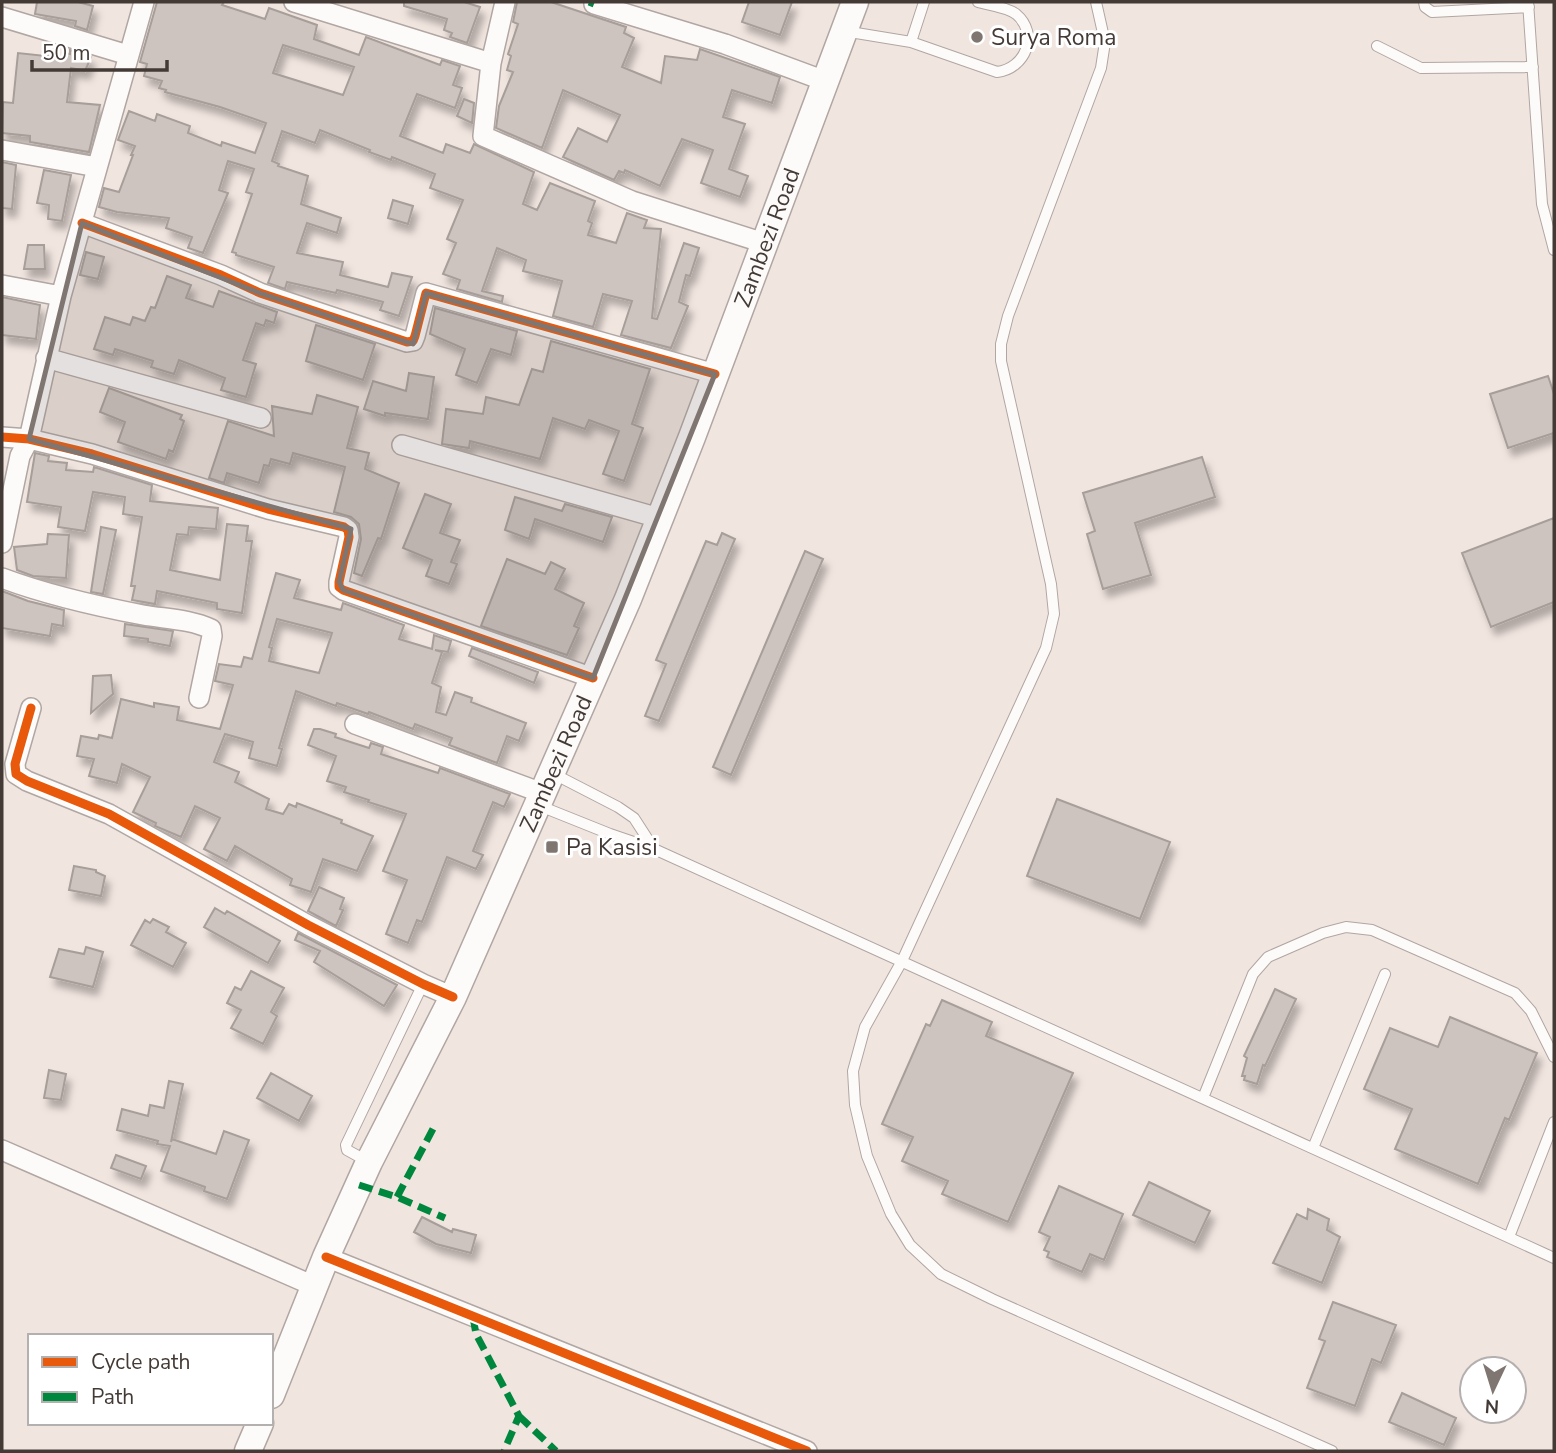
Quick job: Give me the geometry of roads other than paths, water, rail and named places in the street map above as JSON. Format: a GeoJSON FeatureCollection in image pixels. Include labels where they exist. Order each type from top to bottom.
{"type":"FeatureCollection","features":[{"type":"Feature","properties":{"kind":"main road","name":"Zambezi Road"},"geometry":{"type":"LineString","coordinates":[[273,1390],[326,1257],[369,1162],[453,997],[628,599],[855,2]]}},
{"type":"Feature","properties":{"kind":"main road"},"geometry":{"type":"LineString","coordinates":[[248,1451],[259,1425]]}},
{"type":"Feature","properties":{"kind":"street"},"geometry":{"type":"LineString","coordinates":[[2,542],[20,456],[29,439],[61,296],[144,2]]}},
{"type":"Feature","properties":{"kind":"street"},"geometry":{"type":"LineString","coordinates":[[295,2],[491,64]]}},
{"type":"Feature","properties":{"kind":"street"},"geometry":{"type":"LineString","coordinates":[[505,2],[485,99],[483,136],[632,201],[764,243]]}},
{"type":"Feature","properties":{"kind":"street"},"geometry":{"type":"LineString","coordinates":[[594,4],[725,44],[825,80]]}},
{"type":"Feature","properties":{"kind":"street"},"geometry":{"type":"LineString","coordinates":[[2,17],[128,55]]}},
{"type":"Feature","properties":{"kind":"street"},"geometry":{"type":"LineString","coordinates":[[2,150],[97,167]]}},
{"type":"Feature","properties":{"kind":"street"},"geometry":{"type":"LineString","coordinates":[[82,223],[195,265],[260,293],[407,342],[412,341],[415,336],[426,293],[715,374]]}},
{"type":"Feature","properties":{"kind":"street"},"geometry":{"type":"LineString","coordinates":[[2,285],[61,296]]}},
{"type":"Feature","properties":{"kind":"street"},"geometry":{"type":"LineString","coordinates":[[46,358],[261,418]]}},
{"type":"Feature","properties":{"kind":"street"},"geometry":{"type":"LineString","coordinates":[[2,437],[29,439],[92,454],[268,509],[344,527],[348,530],[349,537],[339,582],[339,587],[343,590],[593,678]]}},
{"type":"Feature","properties":{"kind":"street"},"geometry":{"type":"LineString","coordinates":[[402,445],[659,518]]}},
{"type":"Feature","properties":{"kind":"street"},"geometry":{"type":"LineString","coordinates":[[2,578],[40,591],[143,615],[201,624],[211,629],[212,636],[199,698]]}},
{"type":"Feature","properties":{"kind":"street"},"geometry":{"type":"LineString","coordinates":[[31,708],[15,764],[16,774],[109,814],[244,891],[453,997]]}},
{"type":"Feature","properties":{"kind":"street"},"geometry":{"type":"LineString","coordinates":[[355,724],[543,790]]}},
{"type":"Feature","properties":{"kind":"street"},"geometry":{"type":"LineString","coordinates":[[2,1150],[314,1286]]}},
{"type":"Feature","properties":{"kind":"street"},"geometry":{"type":"LineString","coordinates":[[326,1257],[807,1451]]}},
{"type":"Feature","properties":{"kind":"lane"},"geometry":{"type":"LineString","coordinates":[[911,43],[923,2]]}},
{"type":"Feature","properties":{"kind":"lane"},"geometry":{"type":"LineString","coordinates":[[844,31],[911,43],[997,72],[1007,71],[1020,63],[1029,38],[1024,24],[1014,13],[978,2]]}},
{"type":"Feature","properties":{"kind":"lane"},"geometry":{"type":"LineString","coordinates":[[1096,2],[1105,42],[1101,68],[1008,316],[1000,344],[1000,361],[1051,584],[1054,614],[1046,648],[902,961],[865,1027],[853,1071],[855,1105],[867,1156],[891,1214],[910,1245],[941,1273],[992,1299],[1332,1451]]}},
{"type":"Feature","properties":{"kind":"lane"},"geometry":{"type":"LineString","coordinates":[[1424,2],[1427,10],[1432,12],[1528,4],[1542,204],[1554,250]]}},
{"type":"Feature","properties":{"kind":"lane"},"geometry":{"type":"LineString","coordinates":[[1377,46],[1421,68],[1532,67]]}},
{"type":"Feature","properties":{"kind":"lane"},"geometry":{"type":"LineString","coordinates":[[543,790],[618,807],[634,818],[654,849]]}},
{"type":"Feature","properties":{"kind":"lane"},"geometry":{"type":"LineString","coordinates":[[543,790],[610,834],[654,849],[1554,1258]]}},
{"type":"Feature","properties":{"kind":"lane"},"geometry":{"type":"LineString","coordinates":[[1203,1098],[1253,974],[1268,957],[1323,933],[1346,927],[1372,930],[1515,993],[1531,1010],[1554,1057]]}},
{"type":"Feature","properties":{"kind":"lane"},"geometry":{"type":"LineString","coordinates":[[1313,1149],[1385,974]]}},
{"type":"Feature","properties":{"kind":"lane"},"geometry":{"type":"LineString","coordinates":[[369,1162],[347,1150],[346,1145],[424,984]]}},
{"type":"Feature","properties":{"kind":"lane"},"geometry":{"type":"LineString","coordinates":[[1509,1237],[1554,1122]]}},
{"type":"Feature","properties":{"kind":"place","name":"Surya Roma"},"geometry":{"type":"Point","coordinates":[977,37]}},
{"type":"Feature","properties":{"kind":"place","name":"Pa Kasisi"},"geometry":{"type":"Point","coordinates":[552,847]}}]}
